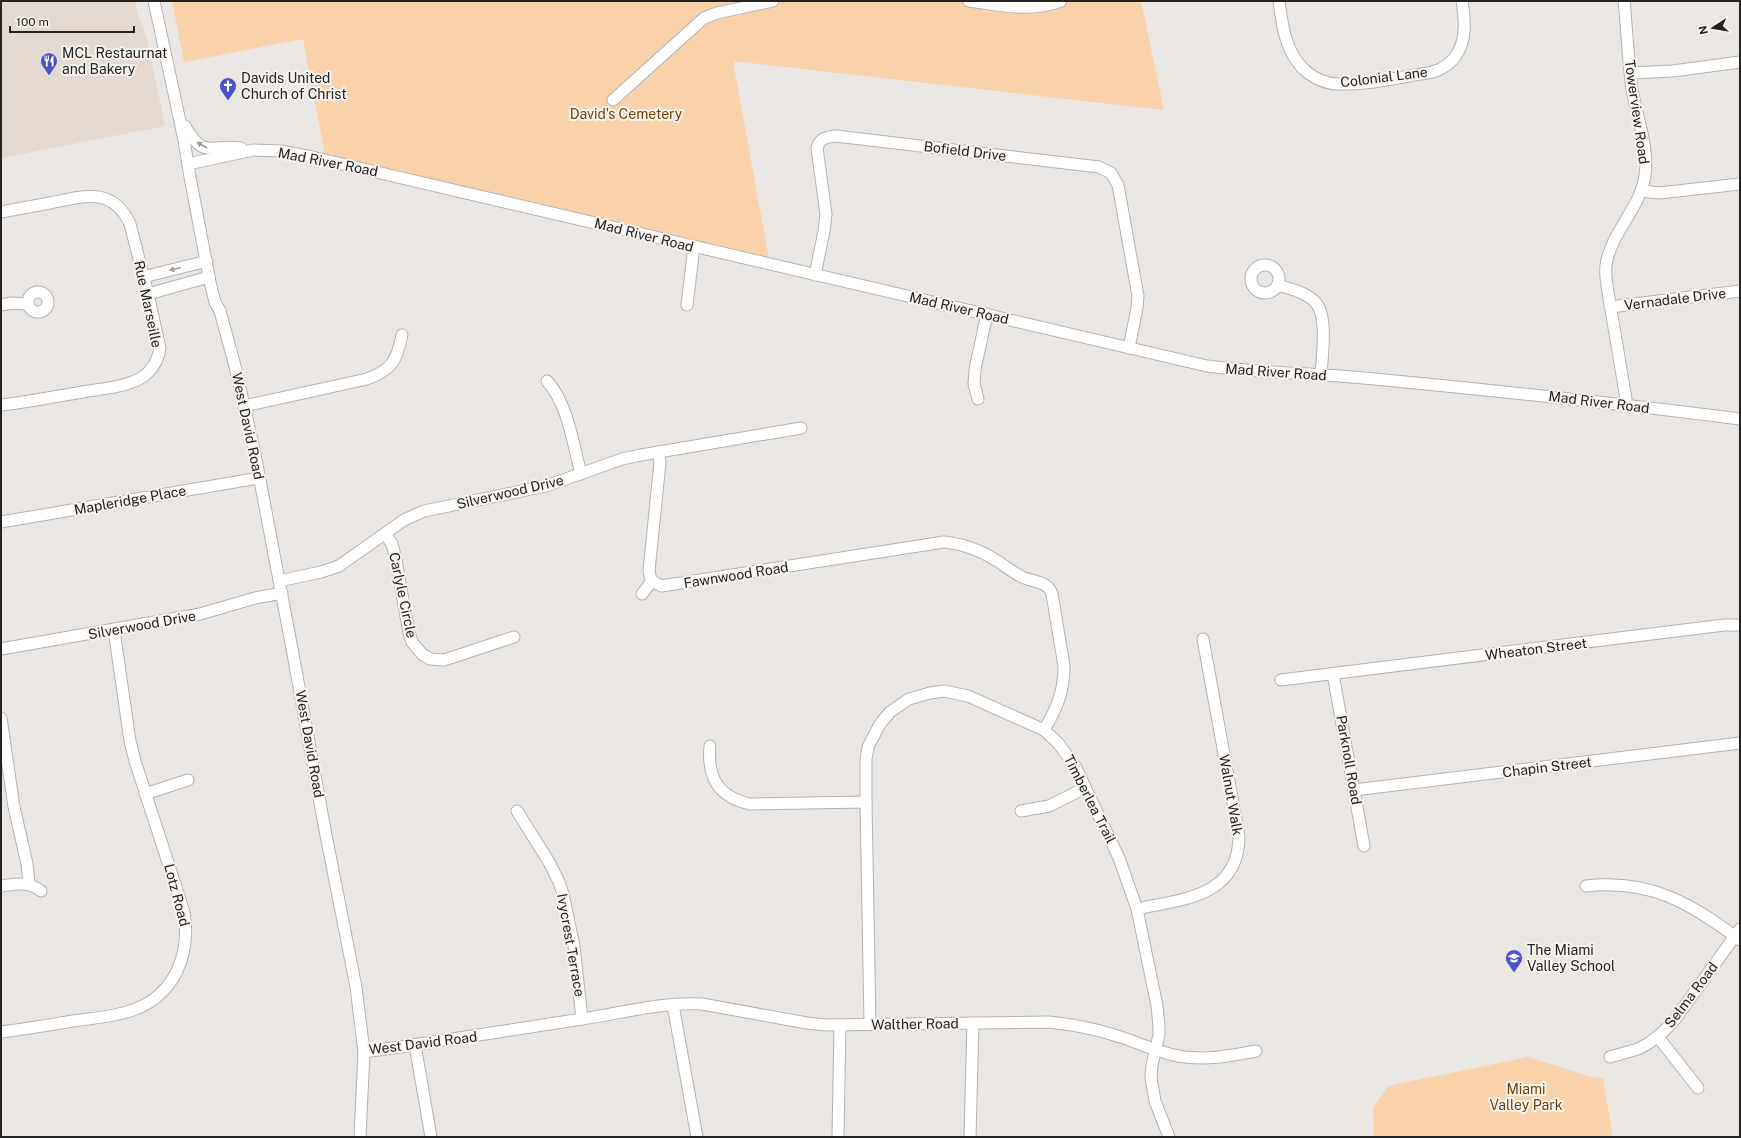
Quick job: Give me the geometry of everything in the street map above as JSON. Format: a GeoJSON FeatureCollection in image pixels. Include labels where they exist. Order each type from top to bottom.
{"type":"FeatureCollection","features":[{"type":"Feature","properties":{"kind":"street","name":"West David Road"},"geometry":{"type":"LineString","coordinates":[[154,1],[179,115],[209,277],[226,335],[244,406],[259,478],[356,987],[364,1052],[673,1004]]}},
{"type":"Feature","properties":{"kind":"street"},"geometry":{"type":"LineString","coordinates":[[613,100],[704,18],[717,13],[773,1]]}},
{"type":"Feature","properties":{"kind":"street"},"geometry":{"type":"LineString","coordinates":[[971,1],[1030,8],[1044,7],[1061,1]]}},
{"type":"Feature","properties":{"kind":"street","name":"Colonial Lane"},"geometry":{"type":"LineString","coordinates":[[1279,1],[1285,36],[1294,57],[1300,66],[1317,79],[1339,84],[1385,80],[1433,72],[1447,65],[1455,57],[1463,41],[1464,21],[1462,1]]}},
{"type":"Feature","properties":{"kind":"street","name":"Towerview Road"},"geometry":{"type":"LineString","coordinates":[[1624,1],[1632,88],[1645,149],[1646,164],[1641,191],[1612,244],[1606,262],[1610,307],[1627,405]]}},
{"type":"Feature","properties":{"kind":"street"},"geometry":{"type":"LineString","coordinates":[[1631,73],[1673,71],[1740,62]]}},
{"type":"Feature","properties":{"kind":"street"},"geometry":{"type":"LineString","coordinates":[[179,115],[192,138],[201,146],[209,149],[238,147],[254,150]]}},
{"type":"Feature","properties":{"kind":"street","name":"Bofield Drive"},"geometry":{"type":"LineString","coordinates":[[815,275],[826,214],[817,148],[822,139],[826,137],[836,136],[1088,164],[1108,171],[1116,179],[1118,185],[1138,296],[1129,348]]}},
{"type":"Feature","properties":{"kind":"street","name":"Mad River Road"},"geometry":{"type":"LineString","coordinates":[[188,164],[254,150],[281,152],[312,157],[1207,366],[1462,387],[1740,419]]}},
{"type":"Feature","properties":{"kind":"street"},"geometry":{"type":"LineString","coordinates":[[1641,191],[1659,193],[1740,184]]}},
{"type":"Feature","properties":{"kind":"street","name":"Rue Marseille"},"geometry":{"type":"LineString","coordinates":[[1,212],[91,195],[108,200],[125,213],[130,224],[160,348],[159,355],[154,365],[147,373],[138,379],[101,389],[1,405]]}},
{"type":"Feature","properties":{"kind":"street"},"geometry":{"type":"LineString","coordinates":[[687,306],[694,247]]}},
{"type":"Feature","properties":{"kind":"street"},"geometry":{"type":"LineString","coordinates":[[143,277],[207,261]]}},
{"type":"Feature","properties":{"kind":"street"},"geometry":{"type":"LineString","coordinates":[[148,294],[209,277]]}},
{"type":"Feature","properties":{"kind":"street"},"geometry":{"type":"LineString","coordinates":[[1278,285],[1299,291],[1311,299],[1320,309],[1323,331],[1321,375]]}},
{"type":"Feature","properties":{"kind":"street","name":"Vernadale Drive"},"geometry":{"type":"LineString","coordinates":[[1610,307],[1740,290]]}},
{"type":"Feature","properties":{"kind":"street"},"geometry":{"type":"LineString","coordinates":[[1,305],[12,303],[28,304]]}},
{"type":"Feature","properties":{"kind":"street"},"geometry":{"type":"LineString","coordinates":[[978,399],[974,384],[975,370],[987,314]]}},
{"type":"Feature","properties":{"kind":"street"},"geometry":{"type":"LineString","coordinates":[[244,406],[367,380],[386,370],[398,354],[402,335]]}},
{"type":"Feature","properties":{"kind":"street"},"geometry":{"type":"LineString","coordinates":[[547,382],[557,394],[562,405],[581,474]]}},
{"type":"Feature","properties":{"kind":"street","name":"Silverwood Drive"},"geometry":{"type":"LineString","coordinates":[[279,581],[335,567],[350,559],[404,520],[424,511],[531,490],[622,459],[801,428]]}},
{"type":"Feature","properties":{"kind":"street"},"geometry":{"type":"LineString","coordinates":[[642,594],[652,581],[649,571],[660,462],[658,452]]}},
{"type":"Feature","properties":{"kind":"street","name":"Mapleridge Place"},"geometry":{"type":"LineString","coordinates":[[1,522],[259,478]]}},
{"type":"Feature","properties":{"kind":"street","name":"Carlyle Circle"},"geometry":{"type":"LineString","coordinates":[[386,534],[393,550],[412,642],[422,654],[430,659],[444,660],[514,638]]}},
{"type":"Feature","properties":{"kind":"street","name":"Fawnwood Road"},"geometry":{"type":"LineString","coordinates":[[652,581],[656,584],[666,586],[932,543],[950,543],[971,548],[984,553],[1021,577],[1043,583],[1051,590],[1064,666],[1064,677],[1061,697],[1044,730]]}},
{"type":"Feature","properties":{"kind":"street","name":"Silverwood Drive"},"geometry":{"type":"LineString","coordinates":[[1,650],[200,614],[255,598],[282,594]]}},
{"type":"Feature","properties":{"kind":"street","name":"Wheaton Street"},"geometry":{"type":"LineString","coordinates":[[1281,680],[1724,625],[1740,625]]}},
{"type":"Feature","properties":{"kind":"street","name":"Lotz Road"},"geometry":{"type":"LineString","coordinates":[[1,1032],[114,1015],[131,1011],[154,999],[172,980],[180,966],[184,952],[186,941],[186,922],[182,904],[145,794],[130,741],[114,630]]}},
{"type":"Feature","properties":{"kind":"street","name":"Walnut Walk"},"geometry":{"type":"LineString","coordinates":[[1137,909],[1199,895],[1211,890],[1227,875],[1237,855],[1239,836],[1203,639]]}},
{"type":"Feature","properties":{"kind":"street","name":"Parknoll Road"},"geometry":{"type":"LineString","coordinates":[[1333,674],[1364,846]]}},
{"type":"Feature","properties":{"kind":"street","name":"Timberlea Trail"},"geometry":{"type":"LineString","coordinates":[[870,1024],[866,802],[866,759],[868,747],[873,735],[890,712],[909,699],[944,691],[968,696],[1044,730],[1068,754],[1119,858],[1137,909],[1157,1006],[1159,1026],[1156,1050],[1152,1065],[1152,1090],[1169,1137]]}},
{"type":"Feature","properties":{"kind":"street"},"geometry":{"type":"LineString","coordinates":[[1,718],[14,807],[27,864],[29,884]]}},
{"type":"Feature","properties":{"kind":"street","name":"Chapin Street"},"geometry":{"type":"LineString","coordinates":[[1354,790],[1740,743]]}},
{"type":"Feature","properties":{"kind":"street"},"geometry":{"type":"LineString","coordinates":[[710,746],[708,758],[713,778],[722,791],[740,802],[758,804],[866,802]]}},
{"type":"Feature","properties":{"kind":"street"},"geometry":{"type":"LineString","coordinates":[[145,794],[188,780]]}},
{"type":"Feature","properties":{"kind":"street"},"geometry":{"type":"LineString","coordinates":[[1021,811],[1049,806],[1085,788]]}},
{"type":"Feature","properties":{"kind":"street","name":"Ivycrest Terrace"},"geometry":{"type":"LineString","coordinates":[[517,811],[549,862],[563,894],[574,946],[582,1019]]}},
{"type":"Feature","properties":{"kind":"street"},"geometry":{"type":"LineString","coordinates":[[1,886],[24,883],[42,891]]}},
{"type":"Feature","properties":{"kind":"street"},"geometry":{"type":"LineString","coordinates":[[1586,886],[1616,884],[1652,890],[1689,905],[1738,935]]}},
{"type":"Feature","properties":{"kind":"street","name":"Selma Road"},"geometry":{"type":"LineString","coordinates":[[1610,1058],[1638,1049],[1658,1037],[1676,1018],[1738,935]]}},
{"type":"Feature","properties":{"kind":"street"},"geometry":{"type":"LineString","coordinates":[[673,1004],[697,1137]]}},
{"type":"Feature","properties":{"kind":"street","name":"Walther Road"},"geometry":{"type":"LineString","coordinates":[[673,1004],[702,1004],[807,1023],[840,1025],[1048,1022],[1071,1024],[1116,1035],[1177,1056],[1207,1058],[1231,1056],[1256,1051]]}},
{"type":"Feature","properties":{"kind":"street"},"geometry":{"type":"LineString","coordinates":[[970,1137],[973,1023]]}},
{"type":"Feature","properties":{"kind":"street"},"geometry":{"type":"LineString","coordinates":[[838,1137],[840,1025]]}},
{"type":"Feature","properties":{"kind":"street"},"geometry":{"type":"LineString","coordinates":[[1658,1037],[1698,1088]]}},
{"type":"Feature","properties":{"kind":"street"},"geometry":{"type":"LineString","coordinates":[[416,1045],[431,1137]]}},
{"type":"Feature","properties":{"kind":"street"},"geometry":{"type":"LineString","coordinates":[[360,1137],[364,1052]]}},
{"type":"Feature","properties":{"kind":"shaded area"},"geometry":{"type":"Polygon","coordinates":[[[1,1],[136,1],[137,12],[147,39],[165,126],[1,158],[1,1]]]}},
{"type":"Feature","properties":{"kind":"green space","name":"David's Cemetery"},"geometry":{"type":"Polygon","coordinates":[[[172,1],[1141,1],[1164,110],[733,61],[770,265],[326,160],[303,39],[184,62],[172,1]]]}},
{"type":"Feature","properties":{"kind":"green space","name":"Miami Valley Park"},"geometry":{"type":"Polygon","coordinates":[[[1528,1057],[1595,1078],[1603,1077],[1613,1137],[1374,1137],[1373,1108],[1388,1086],[1528,1057]]]}},
{"type":"Feature","properties":{"kind":"place","name":"MCL Restaurnat and Bakery"},"geometry":{"type":"Point","coordinates":[49,76]}},
{"type":"Feature","properties":{"kind":"place","name":"Davids United Church of Christ"},"geometry":{"type":"Point","coordinates":[228,101]}},
{"type":"Feature","properties":{"kind":"place","name":"The Miami Valley School"},"geometry":{"type":"Point","coordinates":[1514,973]}}]}
